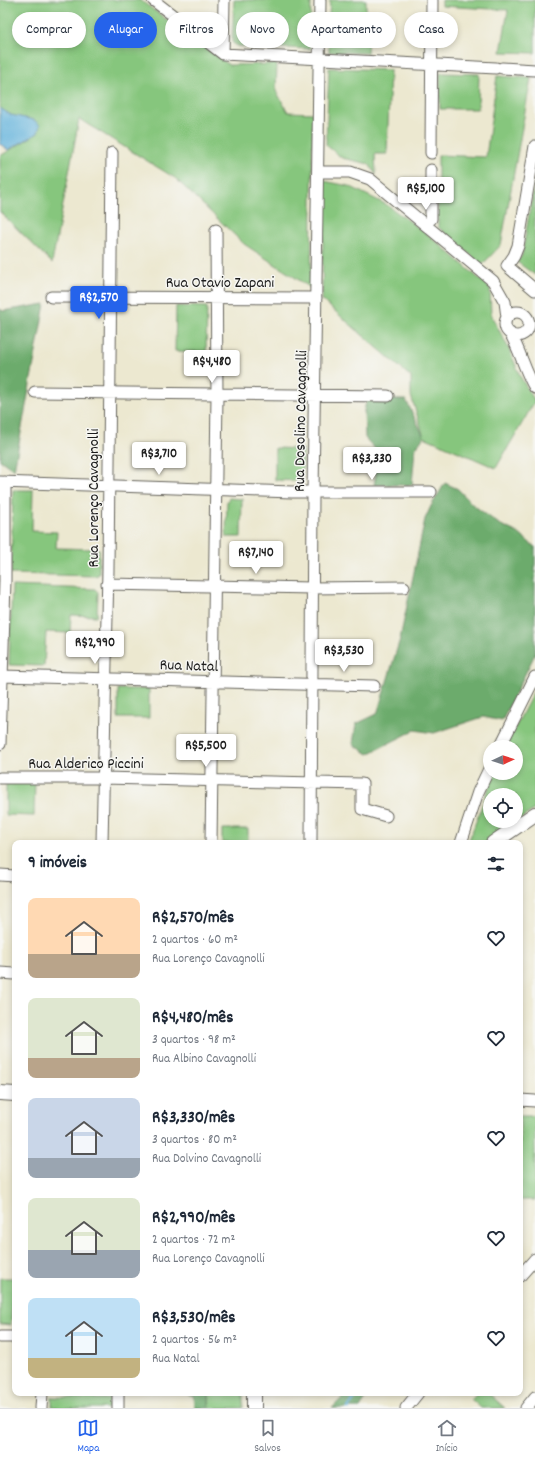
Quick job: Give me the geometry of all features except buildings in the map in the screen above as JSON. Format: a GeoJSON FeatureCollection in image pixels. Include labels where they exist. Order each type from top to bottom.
{"type":"FeatureCollection","features":[{"type":"Feature","properties":{"kind":"main road"},"geometry":{"type":"LineString","coordinates":[[497,840],[535,814]]}},
{"type":"Feature","properties":{"kind":"main road"},"geometry":{"type":"LineString","coordinates":[[0,1093],[12,1094]]}},
{"type":"Feature","properties":{"kind":"main road"},"geometry":{"type":"LineString","coordinates":[[254,1396],[254,1408]]}},
{"type":"Feature","properties":{"kind":"street"},"geometry":{"type":"LineString","coordinates":[[223,54],[224,0]]}},
{"type":"Feature","properties":{"kind":"street","name":"Rua Dosolino Cavagnolli"},"geometry":{"type":"LineString","coordinates":[[311,840],[313,493],[316,395],[320,0]]}},
{"type":"Feature","properties":{"kind":"street"},"geometry":{"type":"LineString","coordinates":[[431,153],[432,0]]}},
{"type":"Feature","properties":{"kind":"street"},"geometry":{"type":"LineString","coordinates":[[158,2],[223,54],[535,70]]}},
{"type":"Feature","properties":{"kind":"street"},"geometry":{"type":"LineString","coordinates":[[535,146],[518,246],[514,256],[507,266],[535,290]]}},
{"type":"Feature","properties":{"kind":"street","name":"Rua Lorenço Cavagnolli"},"geometry":{"type":"LineString","coordinates":[[102,840],[106,678],[112,153]]}},
{"type":"Feature","properties":{"kind":"street"},"geometry":{"type":"LineString","coordinates":[[431,170],[431,219]]}},
{"type":"Feature","properties":{"kind":"street"},"geometry":{"type":"LineString","coordinates":[[319,172],[350,172],[370,179],[493,281],[505,302],[507,317],[506,328],[520,350],[526,374],[535,388]]}},
{"type":"Feature","properties":{"kind":"street"},"geometry":{"type":"LineString","coordinates":[[211,840],[217,395],[216,230]]}},
{"type":"Feature","properties":{"kind":"street","name":"Rua Otavio Zapani"},"geometry":{"type":"LineString","coordinates":[[51,297],[316,298]]}},
{"type":"Feature","properties":{"kind":"street"},"geometry":{"type":"LineString","coordinates":[[505,302],[526,314],[529,322],[530,326],[525,333],[520,350]]}},
{"type":"Feature","properties":{"kind":"street"},"geometry":{"type":"LineString","coordinates":[[507,317],[512,312],[519,311]]}},
{"type":"Feature","properties":{"kind":"street"},"geometry":{"type":"LineString","coordinates":[[510,333],[517,336],[525,333]]}},
{"type":"Feature","properties":{"kind":"street"},"geometry":{"type":"LineString","coordinates":[[35,392],[388,396]]}},
{"type":"Feature","properties":{"kind":"street"},"geometry":{"type":"LineString","coordinates":[[0,744],[2,676],[2,482],[108,487],[216,488],[313,493],[432,492]]}},
{"type":"Feature","properties":{"kind":"street"},"geometry":{"type":"LineString","coordinates":[[107,584],[312,588],[404,587]]}},
{"type":"Feature","properties":{"kind":"street","name":"Rua Natal"},"geometry":{"type":"LineString","coordinates":[[2,676],[374,686]]}},
{"type":"Feature","properties":{"kind":"street"},"geometry":{"type":"LineString","coordinates":[[503,740],[535,676]]}},
{"type":"Feature","properties":{"kind":"street","name":"Rua Alderico Piccini"},"geometry":{"type":"LineString","coordinates":[[0,778],[103,778],[362,784],[362,810],[386,816]]}},
{"type":"Feature","properties":{"kind":"street"},"geometry":{"type":"LineString","coordinates":[[462,840],[478,792],[484,780]]}},
{"type":"Feature","properties":{"kind":"street"},"geometry":{"type":"LineString","coordinates":[[0,875],[12,876]]}},
{"type":"Feature","properties":{"kind":"street"},"geometry":{"type":"LineString","coordinates":[[0,974],[12,974]]}},
{"type":"Feature","properties":{"kind":"street"},"geometry":{"type":"LineString","coordinates":[[523,1100],[535,1101]]}},
{"type":"Feature","properties":{"kind":"street"},"geometry":{"type":"LineString","coordinates":[[523,1273],[535,1259]]}},
{"type":"Feature","properties":{"kind":"street"},"geometry":{"type":"LineString","coordinates":[[0,1337],[12,1337]]}},
{"type":"Feature","properties":{"kind":"street"},"geometry":{"type":"LineString","coordinates":[[41,1408],[42,1396]]}},
{"type":"Feature","properties":{"kind":"street"},"geometry":{"type":"LineString","coordinates":[[118,1396],[118,1408]]}},
{"type":"Feature","properties":{"kind":"street"},"geometry":{"type":"LineString","coordinates":[[411,1406],[416,1396]]}},
{"type":"Feature","properties":{"kind":"street"},"geometry":{"type":"LineString","coordinates":[[526,1408],[535,1397]]}},
{"type":"Feature","properties":{"kind":"green space"},"geometry":{"type":"Polygon","coordinates":[[[0,0],[140,0],[156,12],[94,12],[94,48],[157,48],[157,12],[165,18],[165,48],[206,48],[229,65],[277,64],[276,91],[288,112],[313,113],[311,288],[244,244],[175,178],[79,119],[52,263],[0,212],[0,156],[38,133],[34,120],[11,115],[0,108],[0,0]]]}},
{"type":"Feature","properties":{"kind":"green space"},"geometry":{"type":"Polygon","coordinates":[[[234,0],[311,0],[311,12],[297,12],[297,48],[310,49],[286,48],[289,48],[289,12],[236,12],[236,45],[232,42],[234,0]]]}},
{"type":"Feature","properties":{"kind":"green space"},"geometry":{"type":"Polygon","coordinates":[[[330,0],[366,0],[366,12],[329,12],[330,0]]]}},
{"type":"Feature","properties":{"kind":"green space"},"geometry":{"type":"Polygon","coordinates":[[[442,0],[535,0],[535,53],[501,52],[508,10],[442,6],[442,0]]]}},
{"type":"Feature","properties":{"kind":"green space"},"geometry":{"type":"Polygon","coordinates":[[[329,48],[367,48],[367,53],[329,52],[329,48]]]}},
{"type":"Feature","properties":{"kind":"green space"},"geometry":{"type":"Polygon","coordinates":[[[329,68],[390,70],[387,154],[375,154],[376,175],[369,164],[342,158],[326,145],[329,68]]]}},
{"type":"Feature","properties":{"kind":"green space"},"geometry":{"type":"Polygon","coordinates":[[[440,73],[479,74],[478,109],[440,109],[440,73]]]}},
{"type":"Feature","properties":{"kind":"green space"},"geometry":{"type":"Polygon","coordinates":[[[497,76],[531,78],[501,245],[482,265],[438,227],[438,155],[486,157],[497,76]]]}},
{"type":"Feature","properties":{"kind":"green space"},"geometry":{"type":"Polygon","coordinates":[[[535,180],[535,275],[517,262],[522,255],[535,180]]]}},
{"type":"Feature","properties":{"kind":"green space"},"geometry":{"type":"Polygon","coordinates":[[[324,181],[349,186],[387,205],[431,237],[490,288],[491,315],[508,347],[521,378],[535,401],[496,468],[424,437],[411,396],[411,377],[322,300],[324,181]]]}},
{"type":"Feature","properties":{"kind":"green space"},"geometry":{"type":"Polygon","coordinates":[[[45,304],[14,470],[0,460],[0,309],[3,311],[45,304]]]}},
{"type":"Feature","properties":{"kind":"green space"},"geometry":{"type":"Polygon","coordinates":[[[176,306],[207,307],[206,352],[175,351],[176,306]]]}},
{"type":"Feature","properties":{"kind":"green space"},"geometry":{"type":"Polygon","coordinates":[[[367,399],[406,400],[424,437],[415,449],[412,485],[374,485],[378,460],[376,450],[365,438],[364,410],[367,399]]]}},
{"type":"Feature","properties":{"kind":"green space"},"geometry":{"type":"Polygon","coordinates":[[[275,448],[303,449],[302,481],[275,480],[275,448]]]}},
{"type":"Feature","properties":{"kind":"green space"},"geometry":{"type":"Polygon","coordinates":[[[445,483],[458,489],[472,504],[499,524],[518,533],[535,547],[535,654],[502,721],[483,717],[434,733],[415,730],[368,754],[353,744],[356,724],[377,714],[400,639],[425,519],[445,483]]]}},
{"type":"Feature","properties":{"kind":"green space"},"geometry":{"type":"Polygon","coordinates":[[[13,490],[33,490],[32,531],[57,532],[56,548],[99,549],[99,574],[96,576],[11,574],[13,490]]]}},
{"type":"Feature","properties":{"kind":"green space"},"geometry":{"type":"Polygon","coordinates":[[[229,498],[242,499],[241,537],[226,537],[227,501],[229,498]]]}},
{"type":"Feature","properties":{"kind":"green space"},"geometry":{"type":"Polygon","coordinates":[[[12,586],[95,589],[98,592],[97,616],[71,615],[70,633],[46,632],[44,666],[9,665],[12,586]]]}},
{"type":"Feature","properties":{"kind":"green space"},"geometry":{"type":"Polygon","coordinates":[[[118,689],[149,689],[149,718],[118,718],[118,689]]]}},
{"type":"Feature","properties":{"kind":"green space"},"geometry":{"type":"Polygon","coordinates":[[[535,689],[535,809],[523,817],[523,788],[488,788],[491,780],[523,780],[523,740],[509,740],[535,689]]]}},
{"type":"Feature","properties":{"kind":"green space"},"geometry":{"type":"Polygon","coordinates":[[[6,781],[35,781],[34,816],[6,815],[6,781]]]}},
{"type":"Feature","properties":{"kind":"green space"},"geometry":{"type":"Polygon","coordinates":[[[483,803],[483,828],[507,828],[489,840],[469,840],[483,803]]]}},
{"type":"Feature","properties":{"kind":"green space"},"geometry":{"type":"Polygon","coordinates":[[[222,829],[248,829],[248,840],[222,840],[222,829]]]}},
{"type":"Feature","properties":{"kind":"green space"},"geometry":{"type":"Polygon","coordinates":[[[523,1116],[535,1116],[535,1200],[523,1200],[523,1116]]]}},
{"type":"Feature","properties":{"kind":"green space"},"geometry":{"type":"Polygon","coordinates":[[[0,1278],[12,1278],[11,1325],[0,1324],[0,1278]]]}},
{"type":"Feature","properties":{"kind":"green space"},"geometry":{"type":"Polygon","coordinates":[[[194,1396],[209,1396],[209,1408],[195,1408],[194,1396]]]}},
{"type":"Feature","properties":{"kind":"green space"},"geometry":{"type":"Polygon","coordinates":[[[209,1396],[243,1396],[243,1408],[209,1408],[209,1396]]]}},
{"type":"Feature","properties":{"kind":"green space"},"geometry":{"type":"Polygon","coordinates":[[[341,1396],[368,1396],[360,1408],[332,1408],[343,1397],[341,1396]]]}},
{"type":"Feature","properties":{"kind":"green space"},"geometry":{"type":"Polygon","coordinates":[[[474,1396],[491,1396],[505,1408],[481,1408],[471,1399],[474,1396]]]}},
{"type":"Feature","properties":{"kind":"green space"},"geometry":{"type":"Polygon","coordinates":[[[52,1397],[110,1399],[109,1408],[52,1408],[52,1397]]]}},
{"type":"Feature","properties":{"kind":"water"},"geometry":{"type":"Polygon","coordinates":[[[0,108],[11,115],[34,120],[40,125],[38,133],[8,150],[0,144],[0,108]]]}},
{"type":"Feature","properties":{"kind":"waterway"},"geometry":{"type":"LineString","coordinates":[[348,1408],[356,1396]]}}]}
